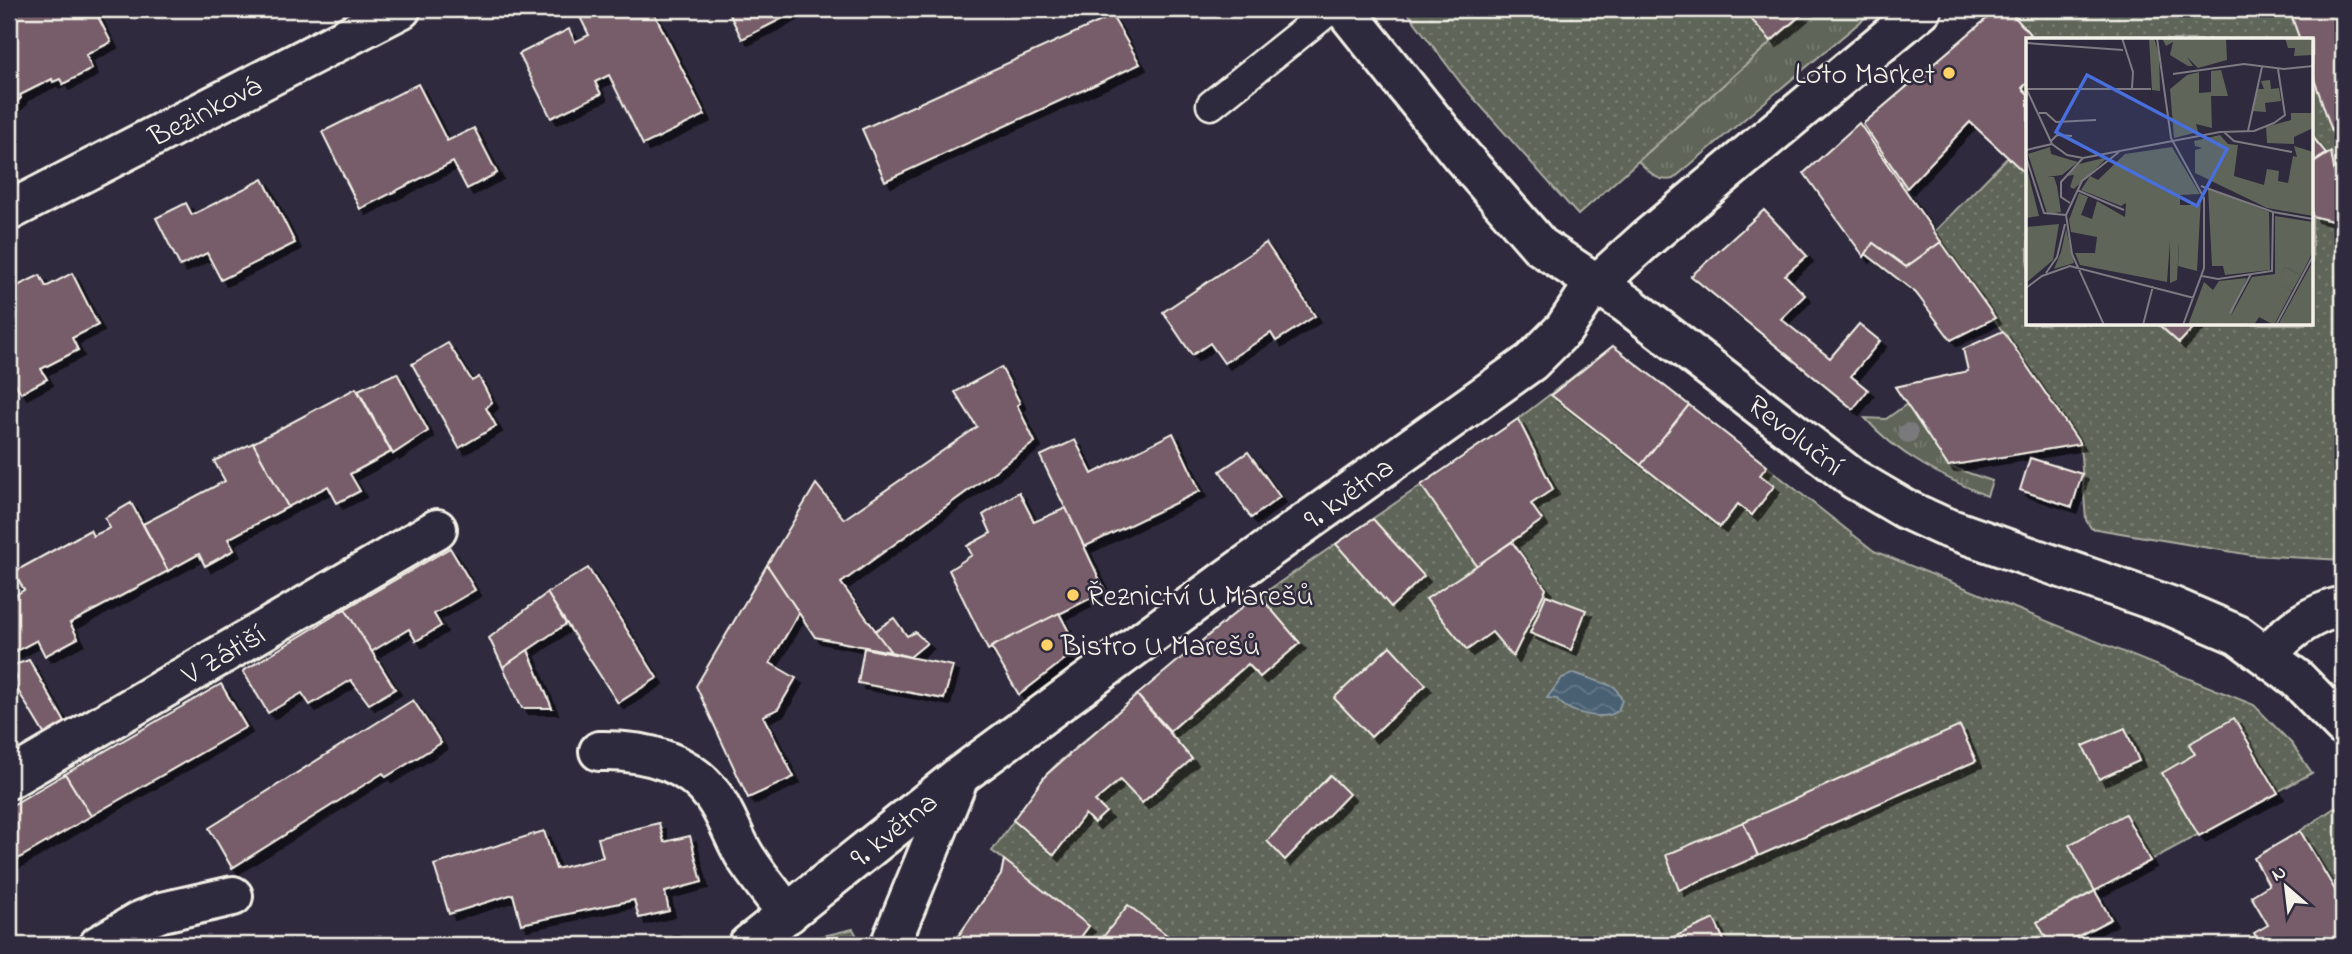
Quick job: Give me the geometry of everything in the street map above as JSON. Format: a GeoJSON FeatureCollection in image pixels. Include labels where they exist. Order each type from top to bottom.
{"type":"FeatureCollection","features":[{"type":"Feature","properties":{"kind":"street","name":"Bezinková"},"geometry":{"type":"LineString","coordinates":[[9,211],[401,9]]}},
{"type":"Feature","properties":{"kind":"street","name":"Revoluční"},"geometry":{"type":"LineString","coordinates":[[1344,9],[1460,154],[1540,246],[1647,318],[1821,455],[1905,509],[1962,533],[2203,619],[2267,654],[2297,679],[2343,726]]}},
{"type":"Feature","properties":{"kind":"street","name":"9. května"},"geometry":{"type":"LineString","coordinates":[[748,945],[958,778],[1228,578],[1531,362],[1564,330],[1597,284],[1644,240],[1918,10]]}},
{"type":"Feature","properties":{"kind":"street","name":"V Zátiší"},"geometry":{"type":"LineString","coordinates":[[9,779],[437,529]]}},
{"type":"Feature","properties":{"kind":"street"},"geometry":{"type":"LineString","coordinates":[[2267,654],[2302,622],[2343,606]]}},
{"type":"Feature","properties":{"kind":"street"},"geometry":{"type":"LineString","coordinates":[[599,751],[652,755],[695,778],[713,796],[747,859],[788,914]]}},
{"type":"Feature","properties":{"kind":"street"},"geometry":{"type":"LineString","coordinates":[[890,945],[958,778]]}},
{"type":"Feature","properties":{"kind":"street"},"geometry":{"type":"LineString","coordinates":[[99,945],[140,921],[162,912],[233,896]]}},
{"type":"Feature","properties":{"kind":"lane"},"geometry":{"type":"LineString","coordinates":[[1211,105],[1331,9]]}},
{"type":"Feature","properties":{"kind":"green space"},"geometry":{"type":"Polygon","coordinates":[[[1405,9],[1808,9],[1578,215],[1463,86],[1405,9]]]}},
{"type":"Feature","properties":{"kind":"green space"},"geometry":{"type":"Polygon","coordinates":[[[1808,9],[1870,9],[1866,17],[1673,179],[1658,178],[1638,161],[1808,9]]]}},
{"type":"Feature","properties":{"kind":"green space"},"geometry":{"type":"Polygon","coordinates":[[[1998,9],[2343,9],[2343,560],[2251,555],[2091,528],[2086,520],[2080,444],[1934,232],[2008,157],[1970,122],[1907,188],[1863,124],[1998,9]]]}},
{"type":"Feature","properties":{"kind":"green space"},"geometry":{"type":"Polygon","coordinates":[[[1613,346],[1874,551],[2254,705],[2292,744],[2312,773],[2042,919],[2056,945],[952,945],[1001,875],[1004,860],[992,851],[1046,775],[1059,762],[1258,594],[1267,591],[1518,419],[1613,346]]]}},
{"type":"Feature","properties":{"kind":"green space"},"geometry":{"type":"Polygon","coordinates":[[[1907,404],[1948,466],[1992,481],[1987,496],[1938,473],[1906,454],[1865,418],[1886,419],[1907,404]]]}},
{"type":"Feature","properties":{"kind":"green space"},"geometry":{"type":"Polygon","coordinates":[[[2336,807],[2343,818],[2343,906],[2300,831],[2336,807]]]}},
{"type":"Feature","properties":{"kind":"green space"},"geometry":{"type":"Polygon","coordinates":[[[853,929],[857,936],[854,945],[801,945],[815,938],[853,929]]]}},
{"type":"Feature","properties":{"kind":"water"},"geometry":{"type":"Polygon","coordinates":[[[1574,673],[1615,687],[1622,700],[1618,711],[1595,716],[1577,712],[1557,699],[1547,698],[1562,678],[1574,673]]]}},
{"type":"Feature","properties":{"kind":"building"},"geometry":{"type":"Polygon","coordinates":[[[9,9],[17,9],[19,12],[25,9],[94,9],[111,42],[86,55],[92,69],[63,84],[60,79],[53,82],[52,79],[20,95],[21,98],[9,109],[9,9]]]}},
{"type":"Feature","properties":{"kind":"building"},"geometry":{"type":"Polygon","coordinates":[[[576,9],[652,9],[705,115],[643,145],[609,75],[595,82],[601,94],[551,118],[519,54],[569,29],[575,42],[589,35],[576,9]]]}},
{"type":"Feature","properties":{"kind":"building"},"geometry":{"type":"Polygon","coordinates":[[[727,9],[794,9],[795,12],[742,39],[727,9]]]}},
{"type":"Feature","properties":{"kind":"building"},"geometry":{"type":"Polygon","coordinates":[[[1742,9],[1808,9],[1771,41],[1742,9]]]}},
{"type":"Feature","properties":{"kind":"building"},"geometry":{"type":"Polygon","coordinates":[[[1998,9],[2008,9],[2033,38],[2026,38],[2026,84],[2022,88],[2026,92],[2026,174],[1970,122],[1907,188],[1863,124],[1998,9]]]}},
{"type":"Feature","properties":{"kind":"building"},"geometry":{"type":"Polygon","coordinates":[[[2289,9],[2343,9],[2343,163],[2314,79],[2314,38],[2299,38],[2289,9]]]}},
{"type":"Feature","properties":{"kind":"building"},"geometry":{"type":"Polygon","coordinates":[[[1112,16],[1140,64],[885,181],[862,129],[1112,16]]]}},
{"type":"Feature","properties":{"kind":"building"},"geometry":{"type":"Polygon","coordinates":[[[418,84],[447,141],[474,128],[497,173],[467,189],[453,162],[360,209],[322,132],[418,84]]]}},
{"type":"Feature","properties":{"kind":"building"},"geometry":{"type":"Polygon","coordinates":[[[1859,123],[1941,242],[1906,267],[1873,243],[1864,257],[1804,173],[1859,123]]]}},
{"type":"Feature","properties":{"kind":"building"},"geometry":{"type":"Polygon","coordinates":[[[2314,138],[2326,153],[2314,162],[2314,138]]]}},
{"type":"Feature","properties":{"kind":"building"},"geometry":{"type":"Polygon","coordinates":[[[2331,152],[2338,191],[2332,221],[2314,216],[2314,163],[2331,152]]]}},
{"type":"Feature","properties":{"kind":"building"},"geometry":{"type":"Polygon","coordinates":[[[263,179],[295,243],[221,280],[207,253],[180,266],[156,218],[186,203],[192,215],[263,179]]]}},
{"type":"Feature","properties":{"kind":"building"},"geometry":{"type":"Polygon","coordinates":[[[1764,210],[1807,256],[1785,275],[1805,295],[1781,319],[1830,358],[1859,324],[1880,341],[1851,376],[1868,390],[1853,409],[1691,276],[1764,210]]]}},
{"type":"Feature","properties":{"kind":"building"},"geometry":{"type":"Polygon","coordinates":[[[1941,242],[1995,318],[1951,340],[1916,293],[1866,254],[1873,243],[1906,267],[1941,242]]]}},
{"type":"Feature","properties":{"kind":"building"},"geometry":{"type":"Polygon","coordinates":[[[1266,243],[1315,316],[1276,341],[1271,333],[1224,363],[1210,343],[1192,355],[1163,312],[1266,243]]]}},
{"type":"Feature","properties":{"kind":"building"},"geometry":{"type":"Polygon","coordinates":[[[72,273],[98,325],[72,338],[78,350],[41,369],[47,379],[21,393],[15,383],[9,386],[9,290],[40,275],[46,287],[72,273]]]}},
{"type":"Feature","properties":{"kind":"building"},"geometry":{"type":"Polygon","coordinates":[[[2160,326],[2195,326],[2179,343],[2160,326]]]}},
{"type":"Feature","properties":{"kind":"building"},"geometry":{"type":"Polygon","coordinates":[[[2003,331],[2080,444],[1948,466],[1895,387],[1968,371],[1963,349],[2003,331]]]}},
{"type":"Feature","properties":{"kind":"building"},"geometry":{"type":"Polygon","coordinates":[[[448,343],[472,381],[479,377],[492,402],[486,408],[496,426],[459,448],[412,364],[448,343]]]}},
{"type":"Feature","properties":{"kind":"building"},"geometry":{"type":"Polygon","coordinates":[[[1613,346],[1689,405],[1641,465],[1551,395],[1613,346]]]}},
{"type":"Feature","properties":{"kind":"building"},"geometry":{"type":"Polygon","coordinates":[[[1001,367],[1020,403],[1017,405],[1035,442],[841,583],[891,652],[815,637],[767,565],[816,484],[844,519],[977,427],[955,392],[1001,367]]]}},
{"type":"Feature","properties":{"kind":"building"},"geometry":{"type":"Polygon","coordinates":[[[397,373],[428,431],[393,454],[358,390],[397,373]]]}},
{"type":"Feature","properties":{"kind":"building"},"geometry":{"type":"Polygon","coordinates":[[[356,388],[391,452],[350,474],[360,491],[337,503],[328,486],[288,507],[253,443],[356,388]]]}},
{"type":"Feature","properties":{"kind":"building"},"geometry":{"type":"Polygon","coordinates":[[[1689,405],[1767,466],[1760,475],[1774,486],[1752,515],[1738,504],[1720,527],[1641,465],[1689,405]]]}},
{"type":"Feature","properties":{"kind":"building"},"geometry":{"type":"Polygon","coordinates":[[[1518,419],[1553,489],[1531,504],[1542,520],[1477,566],[1421,485],[1518,419]]]}},
{"type":"Feature","properties":{"kind":"building"},"geometry":{"type":"Polygon","coordinates":[[[1173,433],[1200,491],[1084,547],[1040,456],[1075,440],[1092,474],[1173,433]]]}},
{"type":"Feature","properties":{"kind":"building"},"geometry":{"type":"Polygon","coordinates":[[[253,443],[288,507],[228,539],[234,550],[205,566],[199,554],[168,571],[143,524],[225,481],[214,461],[253,443]]]}},
{"type":"Feature","properties":{"kind":"building"},"geometry":{"type":"Polygon","coordinates":[[[1248,452],[1280,497],[1251,518],[1220,471],[1248,452]]]}},
{"type":"Feature","properties":{"kind":"building"},"geometry":{"type":"Polygon","coordinates":[[[2030,458],[2082,474],[2072,507],[2020,490],[2030,458]]]}},
{"type":"Feature","properties":{"kind":"building"},"geometry":{"type":"Polygon","coordinates":[[[1019,492],[1034,522],[1066,508],[1105,591],[988,650],[949,570],[972,555],[967,546],[991,533],[983,515],[1019,492]]]}},
{"type":"Feature","properties":{"kind":"building"},"geometry":{"type":"Polygon","coordinates":[[[131,503],[168,571],[70,623],[78,638],[45,656],[37,640],[9,655],[9,599],[24,590],[14,572],[90,530],[93,536],[110,528],[105,518],[131,503]]]}},
{"type":"Feature","properties":{"kind":"building"},"geometry":{"type":"Polygon","coordinates":[[[1373,519],[1424,576],[1391,607],[1336,544],[1373,519]]]}},
{"type":"Feature","properties":{"kind":"building"},"geometry":{"type":"Polygon","coordinates":[[[1512,542],[1546,589],[1513,657],[1492,632],[1467,650],[1426,599],[1512,542]]]}},
{"type":"Feature","properties":{"kind":"building"},"geometry":{"type":"Polygon","coordinates":[[[450,548],[475,590],[434,614],[441,626],[416,641],[409,629],[371,652],[345,609],[450,548]]]}},
{"type":"Feature","properties":{"kind":"building"},"geometry":{"type":"Polygon","coordinates":[[[767,565],[799,613],[770,663],[796,678],[778,709],[763,716],[794,777],[748,798],[696,686],[767,565]]]}},
{"type":"Feature","properties":{"kind":"building"},"geometry":{"type":"Polygon","coordinates":[[[588,568],[657,678],[618,703],[547,593],[588,568]]]}},
{"type":"Feature","properties":{"kind":"building"},"geometry":{"type":"Polygon","coordinates":[[[547,593],[566,624],[503,667],[489,638],[547,593]]]}},
{"type":"Feature","properties":{"kind":"building"},"geometry":{"type":"Polygon","coordinates":[[[1258,594],[1300,643],[1260,677],[1248,664],[1170,731],[1137,695],[1258,594]]]}},
{"type":"Feature","properties":{"kind":"building"},"geometry":{"type":"Polygon","coordinates":[[[1546,595],[1586,610],[1571,650],[1530,633],[1546,595]]]}},
{"type":"Feature","properties":{"kind":"building"},"geometry":{"type":"Polygon","coordinates":[[[345,609],[395,689],[369,704],[351,680],[310,705],[302,693],[268,713],[243,671],[345,609]]]}},
{"type":"Feature","properties":{"kind":"building"},"geometry":{"type":"Polygon","coordinates":[[[1059,613],[1078,649],[1019,695],[991,647],[1059,613]]]}},
{"type":"Feature","properties":{"kind":"building"},"geometry":{"type":"Polygon","coordinates":[[[894,618],[907,636],[915,632],[927,643],[910,657],[891,652],[875,631],[894,618]]]}},
{"type":"Feature","properties":{"kind":"building"},"geometry":{"type":"Polygon","coordinates":[[[1390,646],[1426,685],[1371,737],[1334,698],[1390,646]]]}},
{"type":"Feature","properties":{"kind":"building"},"geometry":{"type":"Polygon","coordinates":[[[864,648],[953,666],[944,699],[858,683],[864,648]]]}},
{"type":"Feature","properties":{"kind":"building"},"geometry":{"type":"Polygon","coordinates":[[[528,650],[552,708],[522,708],[503,667],[528,650]]]}},
{"type":"Feature","properties":{"kind":"building"},"geometry":{"type":"Polygon","coordinates":[[[29,660],[66,724],[46,737],[14,684],[17,678],[11,666],[29,660]]]}},
{"type":"Feature","properties":{"kind":"building"},"geometry":{"type":"Polygon","coordinates":[[[221,684],[246,727],[91,816],[65,774],[221,684]]]}},
{"type":"Feature","properties":{"kind":"building"},"geometry":{"type":"Polygon","coordinates":[[[1137,695],[1192,759],[1142,803],[1120,780],[1095,801],[1106,812],[1094,823],[1085,814],[1054,855],[1013,820],[1046,775],[1137,695]]]}},
{"type":"Feature","properties":{"kind":"building"},"geometry":{"type":"Polygon","coordinates":[[[413,700],[441,743],[386,777],[383,773],[232,868],[209,828],[413,700]]]}},
{"type":"Feature","properties":{"kind":"building"},"geometry":{"type":"Polygon","coordinates":[[[2234,718],[2278,793],[2199,836],[2162,773],[2195,754],[2189,744],[2234,718]]]}},
{"type":"Feature","properties":{"kind":"building"},"geometry":{"type":"Polygon","coordinates":[[[1960,726],[1976,761],[1758,856],[1743,822],[1960,726]]]}},
{"type":"Feature","properties":{"kind":"building"},"geometry":{"type":"Polygon","coordinates":[[[2125,728],[2139,761],[2099,779],[2083,746],[2125,728]]]}},
{"type":"Feature","properties":{"kind":"building"},"geometry":{"type":"Polygon","coordinates":[[[65,774],[91,816],[9,864],[9,807],[65,774]]]}},
{"type":"Feature","properties":{"kind":"building"},"geometry":{"type":"Polygon","coordinates":[[[1330,775],[1349,794],[1285,860],[1267,841],[1330,775]]]}},
{"type":"Feature","properties":{"kind":"building"},"geometry":{"type":"Polygon","coordinates":[[[2125,814],[2150,861],[2095,891],[2069,845],[2125,814]]]}},
{"type":"Feature","properties":{"kind":"building"},"geometry":{"type":"Polygon","coordinates":[[[1743,822],[1758,856],[1679,890],[1666,855],[1743,822]]]}},
{"type":"Feature","properties":{"kind":"building"},"geometry":{"type":"Polygon","coordinates":[[[659,823],[664,842],[690,836],[702,882],[665,892],[669,911],[639,918],[634,900],[521,924],[513,894],[449,914],[434,865],[544,831],[556,869],[603,857],[598,838],[659,823]]]}},
{"type":"Feature","properties":{"kind":"building"},"geometry":{"type":"Polygon","coordinates":[[[2300,831],[2341,900],[2343,940],[2333,945],[2261,945],[2254,933],[2268,925],[2251,896],[2269,885],[2254,858],[2300,831]]]}},
{"type":"Feature","properties":{"kind":"building"},"geometry":{"type":"Polygon","coordinates":[[[1004,860],[1089,926],[1075,945],[952,945],[1001,875],[1004,860]]]}},
{"type":"Feature","properties":{"kind":"building"},"geometry":{"type":"Polygon","coordinates":[[[2095,891],[2111,919],[2061,945],[2050,945],[2037,922],[2095,891]]]}},
{"type":"Feature","properties":{"kind":"building"},"geometry":{"type":"Polygon","coordinates":[[[1128,905],[1176,942],[1173,945],[1116,945],[1104,936],[1128,905]]]}},
{"type":"Feature","properties":{"kind":"building"},"geometry":{"type":"Polygon","coordinates":[[[1714,919],[1726,945],[1656,945],[1714,919]]]}},
{"type":"Feature","properties":{"kind":"place","name":"Loto Market"},"geometry":{"type":"Point","coordinates":[1949,73]}},
{"type":"Feature","properties":{"kind":"place","name":"Řeznictví U Marešů"},"geometry":{"type":"Point","coordinates":[1073,595]}},
{"type":"Feature","properties":{"kind":"place","name":"Bistro U Marešů"},"geometry":{"type":"Point","coordinates":[1047,645]}}]}
